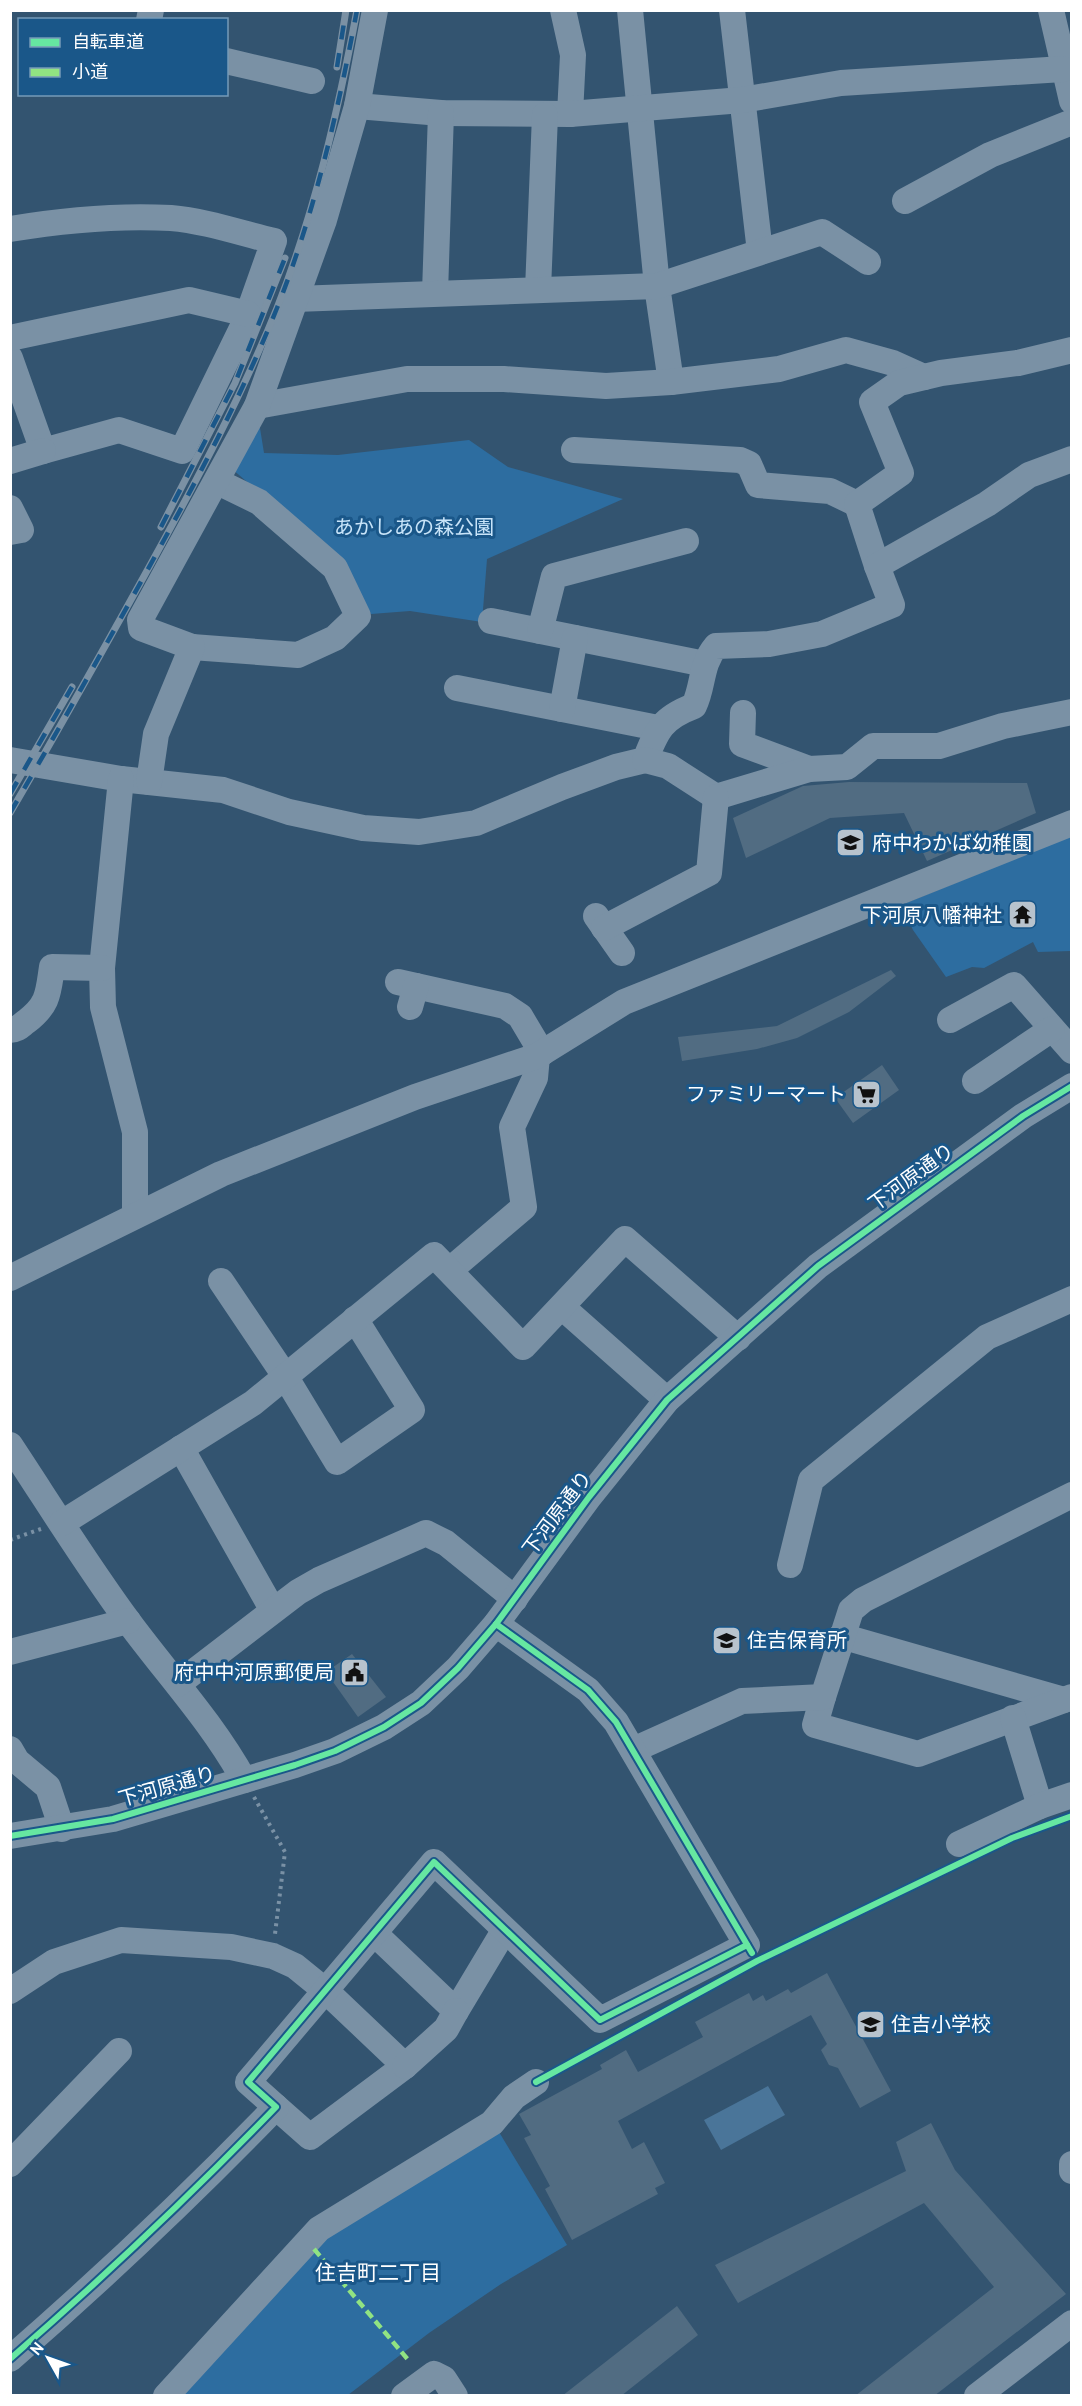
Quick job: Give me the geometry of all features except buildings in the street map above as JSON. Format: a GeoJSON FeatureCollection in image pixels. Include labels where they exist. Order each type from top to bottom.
{"type":"FeatureCollection","features":[{"type":"Feature","properties":{"kind":"street"},"geometry":{"type":"LineString","coordinates":[[218,482],[259,502],[335,568],[358,616],[336,638],[298,654],[192,647],[141,628],[140,620],[218,482],[257,406],[324,220],[357,106],[375,10]]}},
{"type":"Feature","properties":{"kind":"street"},"geometry":{"type":"LineString","coordinates":[[538,290],[557,115],[573,55],[563,10]]}},
{"type":"Feature","properties":{"kind":"street"},"geometry":{"type":"LineString","coordinates":[[630,10],[657,286],[671,382]]}},
{"type":"Feature","properties":{"kind":"street"},"geometry":{"type":"LineString","coordinates":[[732,10],[760,252]]}},
{"type":"Feature","properties":{"kind":"street"},"geometry":{"type":"LineString","coordinates":[[1059,19],[1063,69],[1071,101]]}},
{"type":"Feature","properties":{"kind":"street"},"geometry":{"type":"LineString","coordinates":[[228,61],[312,81]]}},
{"type":"Feature","properties":{"kind":"street"},"geometry":{"type":"LineString","coordinates":[[357,106],[441,113],[557,115],[742,100],[841,83],[1063,69]]}},
{"type":"Feature","properties":{"kind":"street"},"geometry":{"type":"LineString","coordinates":[[435,293],[441,113]]}},
{"type":"Feature","properties":{"kind":"street"},"geometry":{"type":"LineString","coordinates":[[905,201],[990,154],[1071,122]]}},
{"type":"Feature","properties":{"kind":"street"},"geometry":{"type":"LineString","coordinates":[[10,229],[75,218],[171,218],[205,224],[274,242],[248,314],[182,451],[119,430],[10,461]]}},
{"type":"Feature","properties":{"kind":"street"},"geometry":{"type":"LineString","coordinates":[[295,299],[657,286],[822,232],[868,262]]}},
{"type":"Feature","properties":{"kind":"street"},"geometry":{"type":"LineString","coordinates":[[10,338],[189,300],[248,314]]}},
{"type":"Feature","properties":{"kind":"street"},"geometry":{"type":"LineString","coordinates":[[257,406],[407,379],[504,379],[606,386],[671,382],[779,369],[846,350],[893,363],[924,377]]}},
{"type":"Feature","properties":{"kind":"street"},"geometry":{"type":"LineString","coordinates":[[857,504],[901,473],[872,402],[899,383],[1018,363],[1071,350]]}},
{"type":"Feature","properties":{"kind":"street"},"geometry":{"type":"LineString","coordinates":[[10,358],[43,450]]}},
{"type":"Feature","properties":{"kind":"street"},"geometry":{"type":"LineString","coordinates":[[574,450],[740,460],[749,464],[758,485],[830,491],[857,504],[892,605],[822,634],[769,644],[716,646],[705,664],[700,693],[694,706],[675,713],[658,728],[645,760]]}},
{"type":"Feature","properties":{"kind":"street"},"geometry":{"type":"LineString","coordinates":[[877,566],[987,504],[1029,476],[1071,459]]}},
{"type":"Feature","properties":{"kind":"street"},"geometry":{"type":"LineString","coordinates":[[10,508],[21,530],[10,532]]}},
{"type":"Feature","properties":{"kind":"street"},"geometry":{"type":"LineString","coordinates":[[540,630],[554,576],[686,541]]}},
{"type":"Feature","properties":{"kind":"street"},"geometry":{"type":"LineString","coordinates":[[491,621],[705,664]]}},
{"type":"Feature","properties":{"kind":"street"},"geometry":{"type":"LineString","coordinates":[[562,709],[575,638]]}},
{"type":"Feature","properties":{"kind":"street"},"geometry":{"type":"LineString","coordinates":[[149,782],[156,734],[192,647]]}},
{"type":"Feature","properties":{"kind":"street"},"geometry":{"type":"LineString","coordinates":[[457,688],[658,728]]}},
{"type":"Feature","properties":{"kind":"street"},"geometry":{"type":"LineString","coordinates":[[11,760],[121,779],[223,790],[289,812],[363,828],[419,832],[476,823],[562,787],[616,767],[645,760],[668,766],[716,797],[809,769],[847,767],[873,746],[939,746],[1003,726],[1071,712]]}},
{"type":"Feature","properties":{"kind":"street"},"geometry":{"type":"LineString","coordinates":[[744,713],[742,744],[809,769]]}},
{"type":"Feature","properties":{"kind":"street"},"geometry":{"type":"LineString","coordinates":[[121,779],[117,837],[102,968],[103,1007],[135,1132],[135,1215]]}},
{"type":"Feature","properties":{"kind":"street"},"geometry":{"type":"LineString","coordinates":[[622,953],[600,922],[709,873],[716,797]]}},
{"type":"Feature","properties":{"kind":"street"},"geometry":{"type":"LineString","coordinates":[[10,1278],[231,1170],[415,1097],[540,1054],[624,1002],[1071,823]]}},
{"type":"Feature","properties":{"kind":"street"},"geometry":{"type":"LineString","coordinates":[[10,1030],[16,1030],[38,1012],[47,999],[52,967],[102,968]]}},
{"type":"Feature","properties":{"kind":"street"},"geometry":{"type":"LineString","coordinates":[[950,1020],[1014,986],[1071,1051]]}},
{"type":"Feature","properties":{"kind":"street"},"geometry":{"type":"LineString","coordinates":[[62,1522],[253,1403],[355,1319],[524,1207],[512,1127],[535,1078],[540,1054],[520,1016],[505,1006],[408,992]]}},
{"type":"Feature","properties":{"kind":"street"},"geometry":{"type":"LineString","coordinates":[[975,1081],[1052,1029]]}},
{"type":"Feature","properties":{"kind":"street","name":"下河原通り"},"geometry":{"type":"LineString","coordinates":[[10,1836],[113,1819],[244,1780],[335,1750],[384,1727],[421,1703],[458,1668],[496,1624],[589,1497],[667,1400],[818,1266],[1023,1116],[1071,1086]]}},
{"type":"Feature","properties":{"kind":"street"},"geometry":{"type":"LineString","coordinates":[[442,1263],[524,1347],[625,1239],[738,1338]]}},
{"type":"Feature","properties":{"kind":"street"},"geometry":{"type":"LineString","coordinates":[[221,1281],[285,1376],[337,1462],[412,1410],[355,1319]]}},
{"type":"Feature","properties":{"kind":"street"},"geometry":{"type":"LineString","coordinates":[[790,1566],[811,1480],[987,1337],[1071,1299]]}},
{"type":"Feature","properties":{"kind":"street"},"geometry":{"type":"LineString","coordinates":[[562,1307],[667,1400]]}},
{"type":"Feature","properties":{"kind":"street"},"geometry":{"type":"LineString","coordinates":[[10,1445],[128,1621],[178,1684],[231,1757],[244,1780]]}},
{"type":"Feature","properties":{"kind":"street"},"geometry":{"type":"LineString","coordinates":[[181,1448],[272,1609]]}},
{"type":"Feature","properties":{"kind":"street"},"geometry":{"type":"LineString","coordinates":[[1068,1699],[918,1754],[815,1725],[841,1636],[851,1610],[863,1599],[1071,1495]]}},
{"type":"Feature","properties":{"kind":"street"},"geometry":{"type":"LineString","coordinates":[[178,1684],[272,1609],[319,1580],[426,1533],[446,1543],[515,1599]]}},
{"type":"Feature","properties":{"kind":"street"},"geometry":{"type":"LineString","coordinates":[[10,1652],[128,1621]]}},
{"type":"Feature","properties":{"kind":"street"},"geometry":{"type":"LineString","coordinates":[[496,1624],[588,1690],[616,1722],[747,1945],[600,2020],[434,1862],[327,1992],[248,2082],[310,2137],[405,2066],[446,2029],[504,1931]]}},
{"type":"Feature","properties":{"kind":"street"},"geometry":{"type":"LineString","coordinates":[[841,1636],[1068,1699]]}},
{"type":"Feature","properties":{"kind":"street"},"geometry":{"type":"LineString","coordinates":[[633,1750],[742,1701],[824,1697]]}},
{"type":"Feature","properties":{"kind":"street"},"geometry":{"type":"LineString","coordinates":[[1013,1718],[1040,1806]]}},
{"type":"Feature","properties":{"kind":"street"},"geometry":{"type":"LineString","coordinates":[[10,1749],[17,1761],[48,1788],[62,1829]]}},
{"type":"Feature","properties":{"kind":"street"},"geometry":{"type":"LineString","coordinates":[[959,1844],[1040,1806],[1071,1795]]}},
{"type":"Feature","properties":{"kind":"street"},"geometry":{"type":"LineString","coordinates":[[375,1934],[456,2011]]}},
{"type":"Feature","properties":{"kind":"street"},"geometry":{"type":"LineString","coordinates":[[10,1991],[54,1962],[121,1940],[231,1947],[273,1956],[295,1966],[327,1992],[405,2066]]}},
{"type":"Feature","properties":{"kind":"street"},"geometry":{"type":"LineString","coordinates":[[10,2164],[119,2051]]}},
{"type":"Feature","properties":{"kind":"street"},"geometry":{"type":"LineString","coordinates":[[166,2396],[319,2229],[492,2123],[514,2097],[536,2082]]}},
{"type":"Feature","properties":{"kind":"street"},"geometry":{"type":"LineString","coordinates":[[10,2359],[125,2258],[198,2188],[276,2107]]}},
{"type":"Feature","properties":{"kind":"street"},"geometry":{"type":"LineString","coordinates":[[1071,2164],[1071,2171]]}},
{"type":"Feature","properties":{"kind":"street"},"geometry":{"type":"LineString","coordinates":[[976,2396],[1071,2323]]}},
{"type":"Feature","properties":{"kind":"street"},"geometry":{"type":"LineString","coordinates":[[404,2396],[434,2374],[444,2379],[455,2396]]}},
{"type":"Feature","properties":{"kind":"path"},"geometry":{"type":"LineString","coordinates":[[10,1539],[62,1522]]}},
{"type":"Feature","properties":{"kind":"path"},"geometry":{"type":"LineString","coordinates":[[244,1780],[285,1852],[273,1956]]}},
{"type":"Feature","properties":{"kind":"green space","name":"あかしあの森公園"},"geometry":{"type":"Polygon","coordinates":[[[259,422],[264,453],[338,455],[469,440],[508,467],[623,499],[487,559],[482,622],[410,611],[371,614],[345,567],[231,468],[259,422]]]}},
{"type":"Feature","properties":{"kind":"green space"},"geometry":{"type":"Polygon","coordinates":[[[1071,836],[1071,951],[1038,952],[1033,942],[984,968],[972,967],[946,977],[913,930],[901,905],[1071,836]]]}},
{"type":"Feature","properties":{"kind":"green space"},"geometry":{"type":"Polygon","coordinates":[[[499,2132],[567,2245],[501,2284],[429,2333],[348,2395],[182,2396],[324,2238],[499,2132]]]}},
{"type":"Feature","properties":{"kind":"shaded area"},"geometry":{"type":"Polygon","coordinates":[[[768,2086],[785,2115],[721,2150],[704,2120],[768,2086]]]}},
{"type":"Feature","properties":{"kind":"railway"},"geometry":{"type":"LineString","coordinates":[[337,67],[346,10]]}},
{"type":"Feature","properties":{"kind":"railway"},"geometry":{"type":"LineString","coordinates":[[10,813],[153,560],[219,436],[277,308],[303,235],[324,161],[357,10]]}},
{"type":"Feature","properties":{"kind":"railway"},"geometry":{"type":"LineString","coordinates":[[161,527],[235,383],[285,258]]}},
{"type":"Feature","properties":{"kind":"railway"},"geometry":{"type":"LineString","coordinates":[[10,794],[72,687]]}},
{"type":"Feature","properties":{"kind":"marked path"},"geometry":{"type":"LineString","coordinates":[[314,2249],[410,2362]]}},
{"type":"Feature","properties":{"kind":"cycle path"},"geometry":{"type":"LineString","coordinates":[[10,1836],[113,1819],[295,1765],[335,1751],[384,1727],[421,1703],[458,1668],[496,1624],[589,1497],[667,1400],[818,1266],[1023,1116],[1072,1086]]}},
{"type":"Feature","properties":{"kind":"cycle path"},"geometry":{"type":"LineString","coordinates":[[496,1624],[588,1690],[616,1722],[752,1953]]}},
{"type":"Feature","properties":{"kind":"cycle path"},"geometry":{"type":"LineString","coordinates":[[536,2082],[757,1961],[1012,1838],[1072,1816]]}},
{"type":"Feature","properties":{"kind":"cycle path"},"geometry":{"type":"LineString","coordinates":[[10,2359],[146,2236],[276,2107],[248,2082],[434,1862],[600,2020],[747,1945]]}},
{"type":"Feature","properties":{"kind":"place","name":"府中わかば幼稚園"},"geometry":{"type":"Point","coordinates":[851,843]}},
{"type":"Feature","properties":{"kind":"place","name":"下河原八幡神社"},"geometry":{"type":"Point","coordinates":[1023,915]}},
{"type":"Feature","properties":{"kind":"place","name":"ファミリーマート"},"geometry":{"type":"Point","coordinates":[867,1094]}},
{"type":"Feature","properties":{"kind":"place","name":"住吉保育所"},"geometry":{"type":"Point","coordinates":[726,1640]}},
{"type":"Feature","properties":{"kind":"place","name":"府中中河原郵便局"},"geometry":{"type":"Point","coordinates":[355,1672]}},
{"type":"Feature","properties":{"kind":"place","name":"住吉小学校"},"geometry":{"type":"Point","coordinates":[870,2024]}},
{"type":"Feature","properties":{"kind":"district","name":"住吉町二丁目"},"geometry":{"type":"Point","coordinates":[378,2273]}}]}
